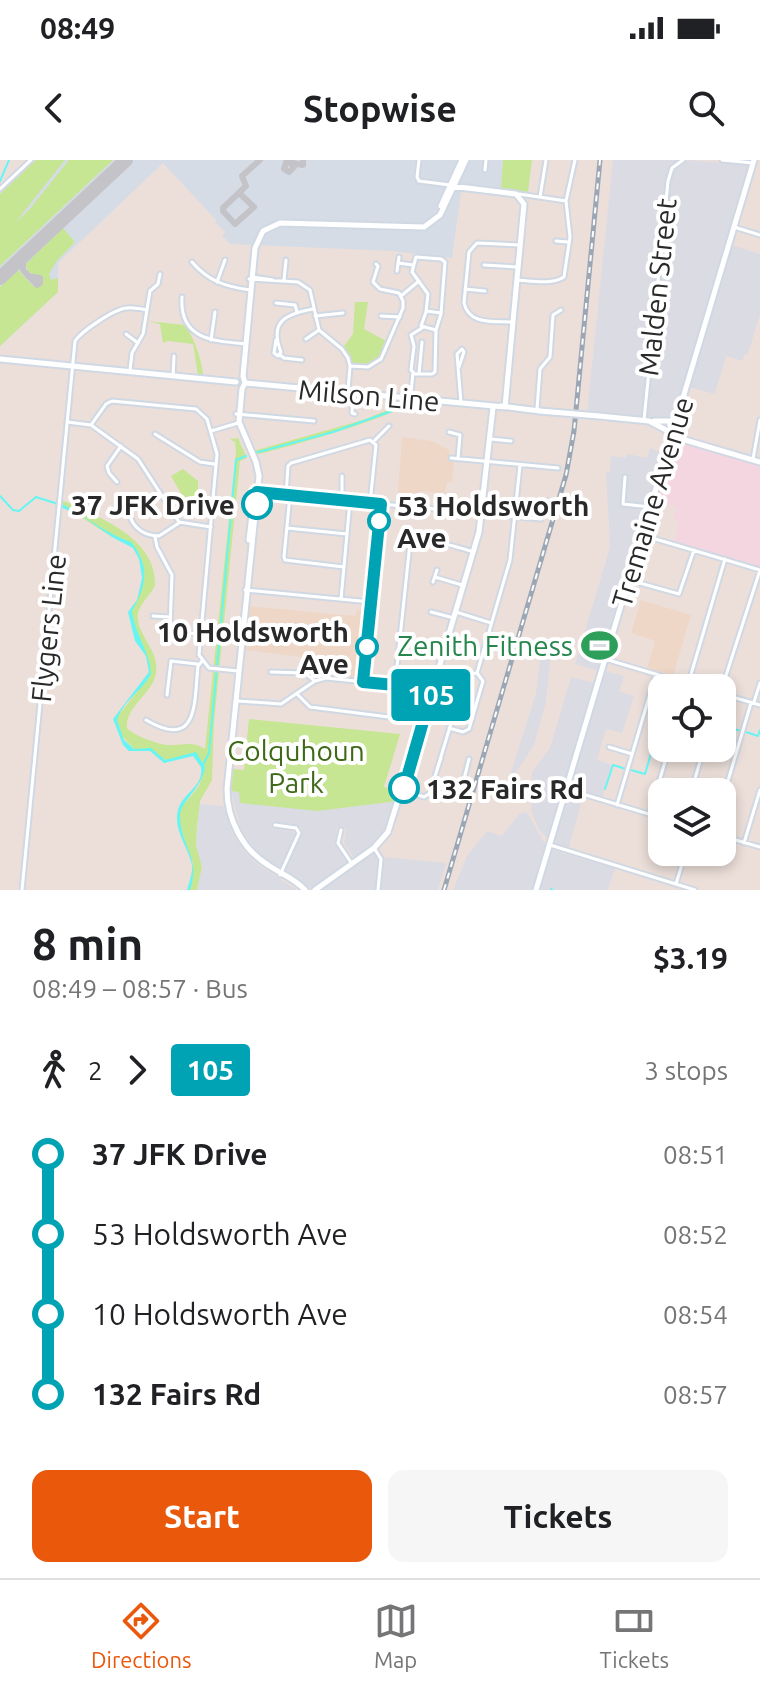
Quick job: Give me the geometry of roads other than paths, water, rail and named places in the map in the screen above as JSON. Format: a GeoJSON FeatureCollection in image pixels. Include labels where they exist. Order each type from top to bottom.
{"type":"FeatureCollection","features":[{"type":"Feature","properties":{"kind":"main road"},"geometry":{"type":"LineString","coordinates":[[450,187],[458,177],[464,160]]}},
{"type":"Feature","properties":{"kind":"main road"},"geometry":{"type":"LineString","coordinates":[[303,890],[258,863],[239,838],[227,795],[256,492],[253,465],[237,423],[250,279],[257,239],[271,225],[280,223],[421,227],[438,218],[464,160]]}},
{"type":"Feature","properties":{"kind":"main road","name":"Tremaine Avenue"},"geometry":{"type":"LineString","coordinates":[[536,890],[754,162]]}},
{"type":"Feature","properties":{"kind":"main road"},"geometry":{"type":"LineString","coordinates":[[458,177],[459,183],[465,187]]}},
{"type":"Feature","properties":{"kind":"main road"},"geometry":{"type":"LineString","coordinates":[[442,184],[516,194],[523,201],[503,407]]}},
{"type":"Feature","properties":{"kind":"main road","name":"Milson Line"},"geometry":{"type":"LineString","coordinates":[[0,359],[461,403],[492,410],[503,407],[647,420],[680,438],[756,462]]}},
{"type":"Feature","properties":{"kind":"main road"},"geometry":{"type":"LineString","coordinates":[[315,890],[374,848],[392,825],[474,552],[482,514],[492,410]]}},
{"type":"Feature","properties":{"kind":"main road"},"geometry":{"type":"LineString","coordinates":[[647,420],[673,422],[678,417]]}},
{"type":"Feature","properties":{"kind":"main road"},"geometry":{"type":"LineString","coordinates":[[678,417],[677,433],[680,438]]}},
{"type":"Feature","properties":{"kind":"main road"},"geometry":{"type":"LineString","coordinates":[[663,428],[668,437],[668,450]]}},
{"type":"Feature","properties":{"kind":"main road"},"geometry":{"type":"LineString","coordinates":[[668,450],[674,441],[692,442]]}},
{"type":"Feature","properties":{"kind":"street"},"geometry":{"type":"LineString","coordinates":[[0,189],[31,160]]}},
{"type":"Feature","properties":{"kind":"street"},"geometry":{"type":"LineString","coordinates":[[419,160],[417,179],[442,184]]}},
{"type":"Feature","properties":{"kind":"street"},"geometry":{"type":"LineString","coordinates":[[485,170],[486,160]]}},
{"type":"Feature","properties":{"kind":"street"},"geometry":{"type":"LineString","coordinates":[[540,197],[546,160]]}},
{"type":"Feature","properties":{"kind":"street"},"geometry":{"type":"LineString","coordinates":[[517,280],[551,281],[560,275],[565,265],[569,242],[566,201],[575,160]]}},
{"type":"Feature","properties":{"kind":"street","name":"Malden Street"},"geometry":{"type":"LineString","coordinates":[[647,420],[668,181],[672,168],[683,160]]}},
{"type":"Feature","properties":{"kind":"street"},"geometry":{"type":"LineString","coordinates":[[722,160],[754,162]]}},
{"type":"Feature","properties":{"kind":"street"},"geometry":{"type":"LineString","coordinates":[[516,194],[566,201]]}},
{"type":"Feature","properties":{"kind":"street"},"geometry":{"type":"LineString","coordinates":[[523,201],[531,196]]}},
{"type":"Feature","properties":{"kind":"street"},"geometry":{"type":"LineString","coordinates":[[734,227],[760,235]]}},
{"type":"Feature","properties":{"kind":"street"},"geometry":{"type":"LineString","coordinates":[[556,241],[569,242]]}},
{"type":"Feature","properties":{"kind":"street"},"geometry":{"type":"LineString","coordinates":[[513,323],[470,316],[464,303],[465,289],[469,252],[473,246],[477,243],[521,245]]}},
{"type":"Feature","properties":{"kind":"street"},"geometry":{"type":"LineString","coordinates":[[422,328],[428,293],[412,273],[414,258],[418,256],[445,261],[433,382]]}},
{"type":"Feature","properties":{"kind":"street"},"geometry":{"type":"LineString","coordinates":[[217,282],[225,260]]}},
{"type":"Feature","properties":{"kind":"street"},"geometry":{"type":"LineString","coordinates":[[284,280],[286,260]]}},
{"type":"Feature","properties":{"kind":"street"},"geometry":{"type":"LineString","coordinates":[[397,271],[398,260],[413,265]]}},
{"type":"Feature","properties":{"kind":"street"},"geometry":{"type":"LineString","coordinates":[[192,262],[199,271],[217,282],[249,290]]}},
{"type":"Feature","properties":{"kind":"street"},"geometry":{"type":"LineString","coordinates":[[350,366],[368,367],[378,362],[385,354],[388,339],[400,317],[403,305],[401,296],[395,290],[376,287],[373,282],[376,264]]}},
{"type":"Feature","properties":{"kind":"street"},"geometry":{"type":"LineString","coordinates":[[484,265],[518,267]]}},
{"type":"Feature","properties":{"kind":"street"},"geometry":{"type":"LineString","coordinates":[[130,372],[132,353],[143,334],[150,291],[158,284],[160,274]]}},
{"type":"Feature","properties":{"kind":"street"},"geometry":{"type":"LineString","coordinates":[[250,279],[284,280],[306,285],[310,290],[319,330],[344,352],[350,366],[352,413],[355,414]]}},
{"type":"Feature","properties":{"kind":"street"},"geometry":{"type":"LineString","coordinates":[[401,296],[419,281]]}},
{"type":"Feature","properties":{"kind":"street"},"geometry":{"type":"LineString","coordinates":[[465,289],[485,291]]}},
{"type":"Feature","properties":{"kind":"street"},"geometry":{"type":"LineString","coordinates":[[182,297],[187,322],[200,337],[244,344]]}},
{"type":"Feature","properties":{"kind":"street"},"geometry":{"type":"LineString","coordinates":[[276,303],[293,304],[297,312]]}},
{"type":"Feature","properties":{"kind":"street","name":"Flygers Line"},"geometry":{"type":"LineString","coordinates":[[22,890],[75,341],[122,308],[147,310]]}},
{"type":"Feature","properties":{"kind":"street"},"geometry":{"type":"LineString","coordinates":[[302,360],[280,355],[276,340],[283,319],[313,309]]}},
{"type":"Feature","properties":{"kind":"street"},"geometry":{"type":"LineString","coordinates":[[538,410],[540,370],[549,358],[554,314],[561,310]]}},
{"type":"Feature","properties":{"kind":"street"},"geometry":{"type":"LineString","coordinates":[[426,311],[441,313]]}},
{"type":"Feature","properties":{"kind":"street"},"geometry":{"type":"LineString","coordinates":[[211,340],[215,312]]}},
{"type":"Feature","properties":{"kind":"street"},"geometry":{"type":"LineString","coordinates":[[314,316],[343,313]]}},
{"type":"Feature","properties":{"kind":"street"},"geometry":{"type":"LineString","coordinates":[[381,316],[400,317]]}},
{"type":"Feature","properties":{"kind":"street"},"geometry":{"type":"LineString","coordinates":[[411,392],[412,333],[422,328],[436,330]]}},
{"type":"Feature","properties":{"kind":"street"},"geometry":{"type":"LineString","coordinates":[[306,339],[319,330]]}},
{"type":"Feature","properties":{"kind":"street"},"geometry":{"type":"LineString","coordinates":[[126,334],[138,343]]}},
{"type":"Feature","properties":{"kind":"street"},"geometry":{"type":"LineString","coordinates":[[419,380],[422,342]]}},
{"type":"Feature","properties":{"kind":"street"},"geometry":{"type":"LineString","coordinates":[[173,376],[174,356]]}},
{"type":"Feature","properties":{"kind":"street"},"geometry":{"type":"LineString","coordinates":[[459,367],[461,403]]}},
{"type":"Feature","properties":{"kind":"street"},"geometry":{"type":"LineString","coordinates":[[413,373],[433,374]]}},
{"type":"Feature","properties":{"kind":"street"},"geometry":{"type":"LineString","coordinates":[[91,425],[106,404],[112,401],[196,409],[206,416],[217,448],[193,717],[188,725],[174,729],[146,720]]}},
{"type":"Feature","properties":{"kind":"street"},"geometry":{"type":"LineString","coordinates":[[238,414],[314,421]]}},
{"type":"Feature","properties":{"kind":"street"},"geometry":{"type":"LineString","coordinates":[[756,462],[760,420]]}},
{"type":"Feature","properties":{"kind":"street"},"geometry":{"type":"LineString","coordinates":[[67,422],[91,425],[143,464],[179,522]]}},
{"type":"Feature","properties":{"kind":"street"},"geometry":{"type":"LineString","coordinates":[[211,431],[237,423]]}},
{"type":"Feature","properties":{"kind":"street"},"geometry":{"type":"LineString","coordinates":[[374,442],[389,426]]}},
{"type":"Feature","properties":{"kind":"street"},"geometry":{"type":"LineString","coordinates":[[449,432],[460,435],[458,459]]}},
{"type":"Feature","properties":{"kind":"street"},"geometry":{"type":"LineString","coordinates":[[155,434],[200,462],[216,464]]}},
{"type":"Feature","properties":{"kind":"street"},"geometry":{"type":"LineString","coordinates":[[489,439],[511,441]]}},
{"type":"Feature","properties":{"kind":"street"},"geometry":{"type":"LineString","coordinates":[[344,567],[285,560],[288,466],[370,440],[374,442]]}},
{"type":"Feature","properties":{"kind":"street"},"geometry":{"type":"LineString","coordinates":[[370,503],[374,442]]}},
{"type":"Feature","properties":{"kind":"street"},"geometry":{"type":"LineString","coordinates":[[117,482],[107,466],[121,446]]}},
{"type":"Feature","properties":{"kind":"street"},"geometry":{"type":"LineString","coordinates":[[451,458],[558,468]]}},
{"type":"Feature","properties":{"kind":"street"},"geometry":{"type":"LineString","coordinates":[[477,673],[510,560],[520,465]]}},
{"type":"Feature","properties":{"kind":"street"},"geometry":{"type":"LineString","coordinates":[[342,476],[342,501]]}},
{"type":"Feature","properties":{"kind":"street"},"geometry":{"type":"LineString","coordinates":[[625,477],[623,504],[650,507]]}},
{"type":"Feature","properties":{"kind":"street"},"geometry":{"type":"LineString","coordinates":[[256,492],[542,519],[549,501]]}},
{"type":"Feature","properties":{"kind":"street"},"geometry":{"type":"LineString","coordinates":[[341,599],[350,501]]}},
{"type":"Feature","properties":{"kind":"street"},"geometry":{"type":"LineString","coordinates":[[131,504],[128,512],[130,520],[146,534],[155,537]]}},
{"type":"Feature","properties":{"kind":"street"},"geometry":{"type":"LineString","coordinates":[[363,682],[381,504]]}},
{"type":"Feature","properties":{"kind":"street"},"geometry":{"type":"LineString","coordinates":[[155,537],[179,522],[211,527]]}},
{"type":"Feature","properties":{"kind":"street"},"geometry":{"type":"LineString","coordinates":[[287,528],[347,534]]}},
{"type":"Feature","properties":{"kind":"street"},"geometry":{"type":"LineString","coordinates":[[642,535],[760,570],[727,674]]}},
{"type":"Feature","properties":{"kind":"street"},"geometry":{"type":"LineString","coordinates":[[155,537],[172,575],[170,627],[173,631],[200,634]]}},
{"type":"Feature","properties":{"kind":"street"},"geometry":{"type":"LineString","coordinates":[[395,685],[410,543],[416,540],[474,552]]}},
{"type":"Feature","properties":{"kind":"street"},"geometry":{"type":"LineString","coordinates":[[629,580],[679,594],[694,550]]}},
{"type":"Feature","properties":{"kind":"street"},"geometry":{"type":"LineString","coordinates":[[691,674],[725,559]]}},
{"type":"Feature","properties":{"kind":"street"},"geometry":{"type":"LineString","coordinates":[[437,570],[434,580],[464,585]]}},
{"type":"Feature","properties":{"kind":"street"},"geometry":{"type":"LineString","coordinates":[[246,590],[371,602]]}},
{"type":"Feature","properties":{"kind":"street"},"geometry":{"type":"LineString","coordinates":[[431,612],[491,623]]}},
{"type":"Feature","properties":{"kind":"street"},"geometry":{"type":"LineString","coordinates":[[153,616],[170,617]]}},
{"type":"Feature","properties":{"kind":"street"},"geometry":{"type":"LineString","coordinates":[[605,659],[656,674]]}},
{"type":"Feature","properties":{"kind":"street"},"geometry":{"type":"LineString","coordinates":[[167,695],[171,661],[238,671]]}},
{"type":"Feature","properties":{"kind":"street"},"geometry":{"type":"LineString","coordinates":[[271,672],[305,673],[315,681]]}},
{"type":"Feature","properties":{"kind":"street"},"geometry":{"type":"LineString","coordinates":[[403,790],[424,797],[429,794],[433,786],[449,728],[466,674],[477,673],[483,681],[469,729],[463,732],[449,728]]}},
{"type":"Feature","properties":{"kind":"street"},"geometry":{"type":"LineString","coordinates":[[235,701],[277,705],[315,681],[326,678],[395,685],[458,699]]}},
{"type":"Feature","properties":{"kind":"street"},"geometry":{"type":"LineString","coordinates":[[729,778],[760,683]]}},
{"type":"Feature","properties":{"kind":"street"},"geometry":{"type":"LineString","coordinates":[[297,694],[310,707],[389,717],[394,711],[401,686]]}},
{"type":"Feature","properties":{"kind":"street"},"geometry":{"type":"LineString","coordinates":[[736,698],[760,705]]}},
{"type":"Feature","properties":{"kind":"street"},"geometry":{"type":"LineString","coordinates":[[617,805],[648,701]]}},
{"type":"Feature","properties":{"kind":"street"},"geometry":{"type":"LineString","coordinates":[[609,747],[632,754]]}},
{"type":"Feature","properties":{"kind":"street"},"geometry":{"type":"LineString","coordinates":[[433,786],[455,793],[461,791],[469,759]]}},
{"type":"Feature","properties":{"kind":"street"},"geometry":{"type":"LineString","coordinates":[[566,789],[648,814]]}},
{"type":"Feature","properties":{"kind":"street"},"geometry":{"type":"LineString","coordinates":[[744,843],[760,791]]}},
{"type":"Feature","properties":{"kind":"street"},"geometry":{"type":"LineString","coordinates":[[275,825],[296,828],[299,833],[280,874]]}},
{"type":"Feature","properties":{"kind":"street"},"geometry":{"type":"LineString","coordinates":[[341,830],[338,843],[352,864]]}},
{"type":"Feature","properties":{"kind":"street"},"geometry":{"type":"LineString","coordinates":[[736,840],[760,847]]}},
{"type":"Feature","properties":{"kind":"street"},"geometry":{"type":"LineString","coordinates":[[550,845],[695,890]]}},
{"type":"Feature","properties":{"kind":"street"},"geometry":{"type":"LineString","coordinates":[[374,848],[381,859],[378,890]]}},
{"type":"Feature","properties":{"kind":"street"},"geometry":{"type":"LineString","coordinates":[[676,884],[681,866]]}},
{"type":"Feature","properties":{"kind":"water"},"geometry":{"type":"Polygon","coordinates":[[[60,503],[131,542],[142,560],[143,585],[141,593],[132,611],[148,659],[151,674],[117,720],[124,740],[134,749],[151,748],[165,760],[196,752],[205,767],[200,782],[183,806],[180,817],[192,860],[193,878],[190,890],[187,890],[192,865],[177,818],[184,798],[199,780],[201,767],[193,756],[164,763],[150,751],[129,751],[123,745],[113,719],[149,672],[146,656],[135,641],[128,612],[137,600],[142,578],[139,559],[133,548],[82,516],[60,507],[60,503]]]}},
{"type":"Feature","properties":{"kind":"waterway"},"geometry":{"type":"LineString","coordinates":[[0,181],[9,160]]}},
{"type":"Feature","properties":{"kind":"waterway"},"geometry":{"type":"LineString","coordinates":[[255,453],[333,432],[392,411],[394,401]]}},
{"type":"Feature","properties":{"kind":"waterway"},"geometry":{"type":"LineString","coordinates":[[203,765],[209,753],[236,460],[246,456]]}},
{"type":"Feature","properties":{"kind":"waterway"},"geometry":{"type":"LineString","coordinates":[[0,496],[13,510],[19,511],[36,497],[58,504]]}},
{"type":"Feature","properties":{"kind":"waterway"},"geometry":{"type":"LineString","coordinates":[[736,729],[741,731]]}},
{"type":"Feature","properties":{"kind":"waterway"},"geometry":{"type":"LineString","coordinates":[[746,732],[758,736],[760,730]]}},
{"type":"Feature","properties":{"kind":"waterway"},"geometry":{"type":"LineString","coordinates":[[631,770],[645,774],[648,762]]}},
{"type":"Feature","properties":{"kind":"waterway"},"geometry":{"type":"LineString","coordinates":[[605,789],[613,765],[626,769]]}},
{"type":"Feature","properties":{"kind":"railway"},"geometry":{"type":"LineString","coordinates":[[444,890],[566,475],[574,431],[600,160]]}},
{"type":"Feature","properties":{"kind":"place","name":"37 JFK Drive"},"geometry":{"type":"Point","coordinates":[257,504]}},
{"type":"Feature","properties":{"kind":"place","name":"53 Holdsworth Ave"},"geometry":{"type":"Point","coordinates":[379,521]}},
{"type":"Feature","properties":{"kind":"place","name":"Zenith Fitness"},"geometry":{"type":"Point","coordinates":[599,645]}},
{"type":"Feature","properties":{"kind":"place","name":"10 Holdsworth Ave"},"geometry":{"type":"Point","coordinates":[367,647]}},
{"type":"Feature","properties":{"kind":"place","name":"132 Fairs Rd"},"geometry":{"type":"Point","coordinates":[404,788]}},
{"type":"Feature","properties":{"kind":"park label","name":"Colquhoun Park"},"geometry":{"type":"Point","coordinates":[296,766]}}]}
